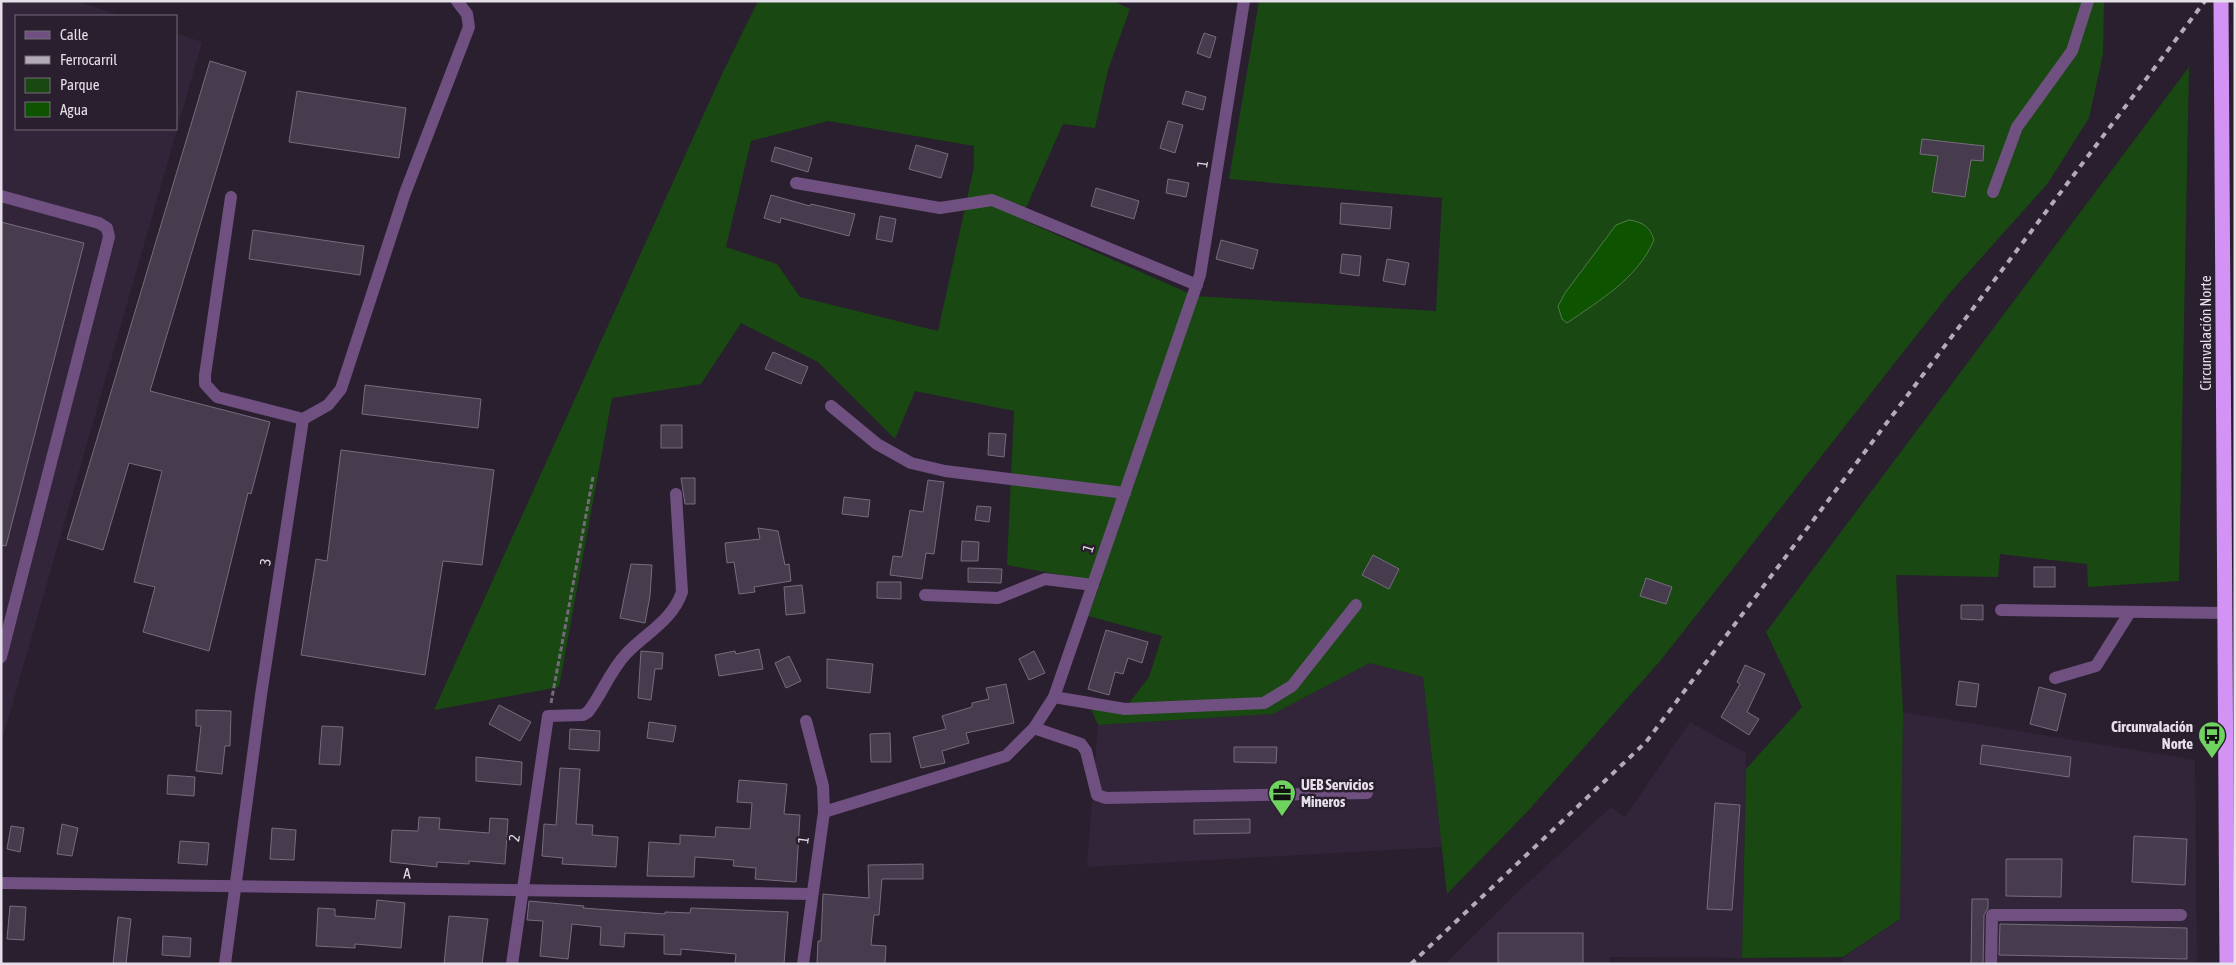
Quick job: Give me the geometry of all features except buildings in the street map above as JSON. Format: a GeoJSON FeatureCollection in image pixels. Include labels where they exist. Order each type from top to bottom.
{"type":"FeatureCollection","features":[{"type":"Feature","properties":{"kind":"highway","name":"Circunvalación Norte"},"geometry":{"type":"LineString","coordinates":[[2221,1],[2229,293],[2225,613],[2227,964]]}},
{"type":"Feature","properties":{"kind":"street"},"geometry":{"type":"LineString","coordinates":[[231,197],[205,375],[206,384],[217,397],[303,419],[328,404],[341,389],[405,193],[469,27],[467,14],[457,1]]}},
{"type":"Feature","properties":{"kind":"street","name":"1"},"geometry":{"type":"LineString","coordinates":[[804,964],[824,812],[1006,756],[1034,728],[1054,697],[1197,285],[1244,1]]}},
{"type":"Feature","properties":{"kind":"street"},"geometry":{"type":"LineString","coordinates":[[1993,192],[2017,127],[2072,51],[2088,1]]}},
{"type":"Feature","properties":{"kind":"street"},"geometry":{"type":"LineString","coordinates":[[796,183],[940,208],[992,200],[1197,285]]}},
{"type":"Feature","properties":{"kind":"street"},"geometry":{"type":"LineString","coordinates":[[1,196],[99,223],[107,228],[109,237],[1,657]]}},
{"type":"Feature","properties":{"kind":"street"},"geometry":{"type":"LineString","coordinates":[[831,406],[876,444],[911,463],[945,471],[1125,493]]}},
{"type":"Feature","properties":{"kind":"street","name":"3"},"geometry":{"type":"LineString","coordinates":[[225,964],[261,695],[303,419]]}},
{"type":"Feature","properties":{"kind":"street"},"geometry":{"type":"LineString","coordinates":[[548,716],[583,715],[588,712],[626,654],[660,625],[678,605],[682,592],[676,494]]}},
{"type":"Feature","properties":{"kind":"street"},"geometry":{"type":"LineString","coordinates":[[926,595],[998,598],[1045,579],[1093,585]]}},
{"type":"Feature","properties":{"kind":"street"},"geometry":{"type":"LineString","coordinates":[[1054,697],[1125,709],[1264,703],[1292,686],[1356,605]]}},
{"type":"Feature","properties":{"kind":"street"},"geometry":{"type":"LineString","coordinates":[[2001,610],[2225,613]]}},
{"type":"Feature","properties":{"kind":"street"},"geometry":{"type":"LineString","coordinates":[[2055,678],[2096,666],[2130,612]]}},
{"type":"Feature","properties":{"kind":"street","name":"2"},"geometry":{"type":"LineString","coordinates":[[512,964],[548,716]]}},
{"type":"Feature","properties":{"kind":"street"},"geometry":{"type":"LineString","coordinates":[[806,721],[823,786],[824,812]]}},
{"type":"Feature","properties":{"kind":"street"},"geometry":{"type":"LineString","coordinates":[[1034,728],[1081,744],[1086,752],[1097,794],[1106,798],[1367,793]]}},
{"type":"Feature","properties":{"kind":"street","name":"A"},"geometry":{"type":"LineString","coordinates":[[1,883],[812,894]]}},
{"type":"Feature","properties":{"kind":"street"},"geometry":{"type":"LineString","coordinates":[[1991,964],[1992,915],[2180,915]]}},
{"type":"Feature","properties":{"kind":"path"},"geometry":{"type":"LineString","coordinates":[[548,716],[593,477]]}},
{"type":"Feature","properties":{"kind":"shaded area"},"geometry":{"type":"Polygon","coordinates":[[[1,1],[76,1],[120,15],[15,15],[15,130],[177,130],[1,744],[1,1]]]}},
{"type":"Feature","properties":{"kind":"shaded area"},"geometry":{"type":"Polygon","coordinates":[[[178,34],[202,42],[178,126],[178,34]]]}},
{"type":"Feature","properties":{"kind":"shaded area","name":"UEB Servicios Mineros"},"geometry":{"type":"Polygon","coordinates":[[[1370,663],[1423,677],[1442,847],[1087,867],[1098,725],[1273,714],[1370,663]]]}},
{"type":"Feature","properties":{"kind":"shaded area"},"geometry":{"type":"Polygon","coordinates":[[[1903,712],[2195,760],[2197,964],[1843,964],[1843,958],[1900,919],[1903,712]]]}},
{"type":"Feature","properties":{"kind":"shaded area"},"geometry":{"type":"Polygon","coordinates":[[[1690,722],[1746,753],[1742,958],[1610,957],[1610,964],[1445,964],[1521,889],[1611,807],[1625,817],[1690,722]]]}},
{"type":"Feature","properties":{"kind":"green space"},"geometry":{"type":"Polygon","coordinates":[[[758,1],[1113,1],[1130,9],[1108,70],[1095,128],[1063,124],[1021,219],[1195,296],[1436,311],[1442,198],[1229,179],[1259,1],[2104,1],[2103,54],[2089,118],[2048,183],[1949,294],[1661,660],[1528,811],[1447,894],[1423,677],[1370,663],[1273,714],[1098,725],[1091,709],[1129,703],[1149,677],[1162,636],[1088,616],[1101,582],[1007,565],[1014,411],[915,391],[895,439],[818,362],[741,323],[701,384],[612,398],[559,687],[434,710],[722,74],[758,1]],[[828,121],[751,141],[726,247],[777,264],[800,297],[938,331],[974,167],[974,146],[828,121]]]}},
{"type":"Feature","properties":{"kind":"green space"},"geometry":{"type":"Polygon","coordinates":[[[2189,67],[2179,581],[2088,587],[2087,564],[2000,554],[1998,577],[1896,575],[1903,712],[1900,919],[1843,957],[1742,958],[1746,769],[1802,707],[1766,632],[2189,67]]]}},
{"type":"Feature","properties":{"kind":"water"},"geometry":{"type":"Polygon","coordinates":[[[1629,220],[1638,222],[1648,228],[1654,240],[1647,254],[1616,288],[1567,323],[1562,319],[1558,306],[1565,293],[1616,225],[1629,220]]]}},
{"type":"Feature","properties":{"kind":"railway"},"geometry":{"type":"LineString","coordinates":[[1411,964],[1646,742],[2205,1]]}},
{"type":"Feature","properties":{"kind":"place","name":"Circunvalación Norte"},"geometry":{"type":"Point","coordinates":[2212,759]}},
{"type":"Feature","properties":{"kind":"place","name":"UEB Servicios Mineros"},"geometry":{"type":"Point","coordinates":[1282,817]}}]}
